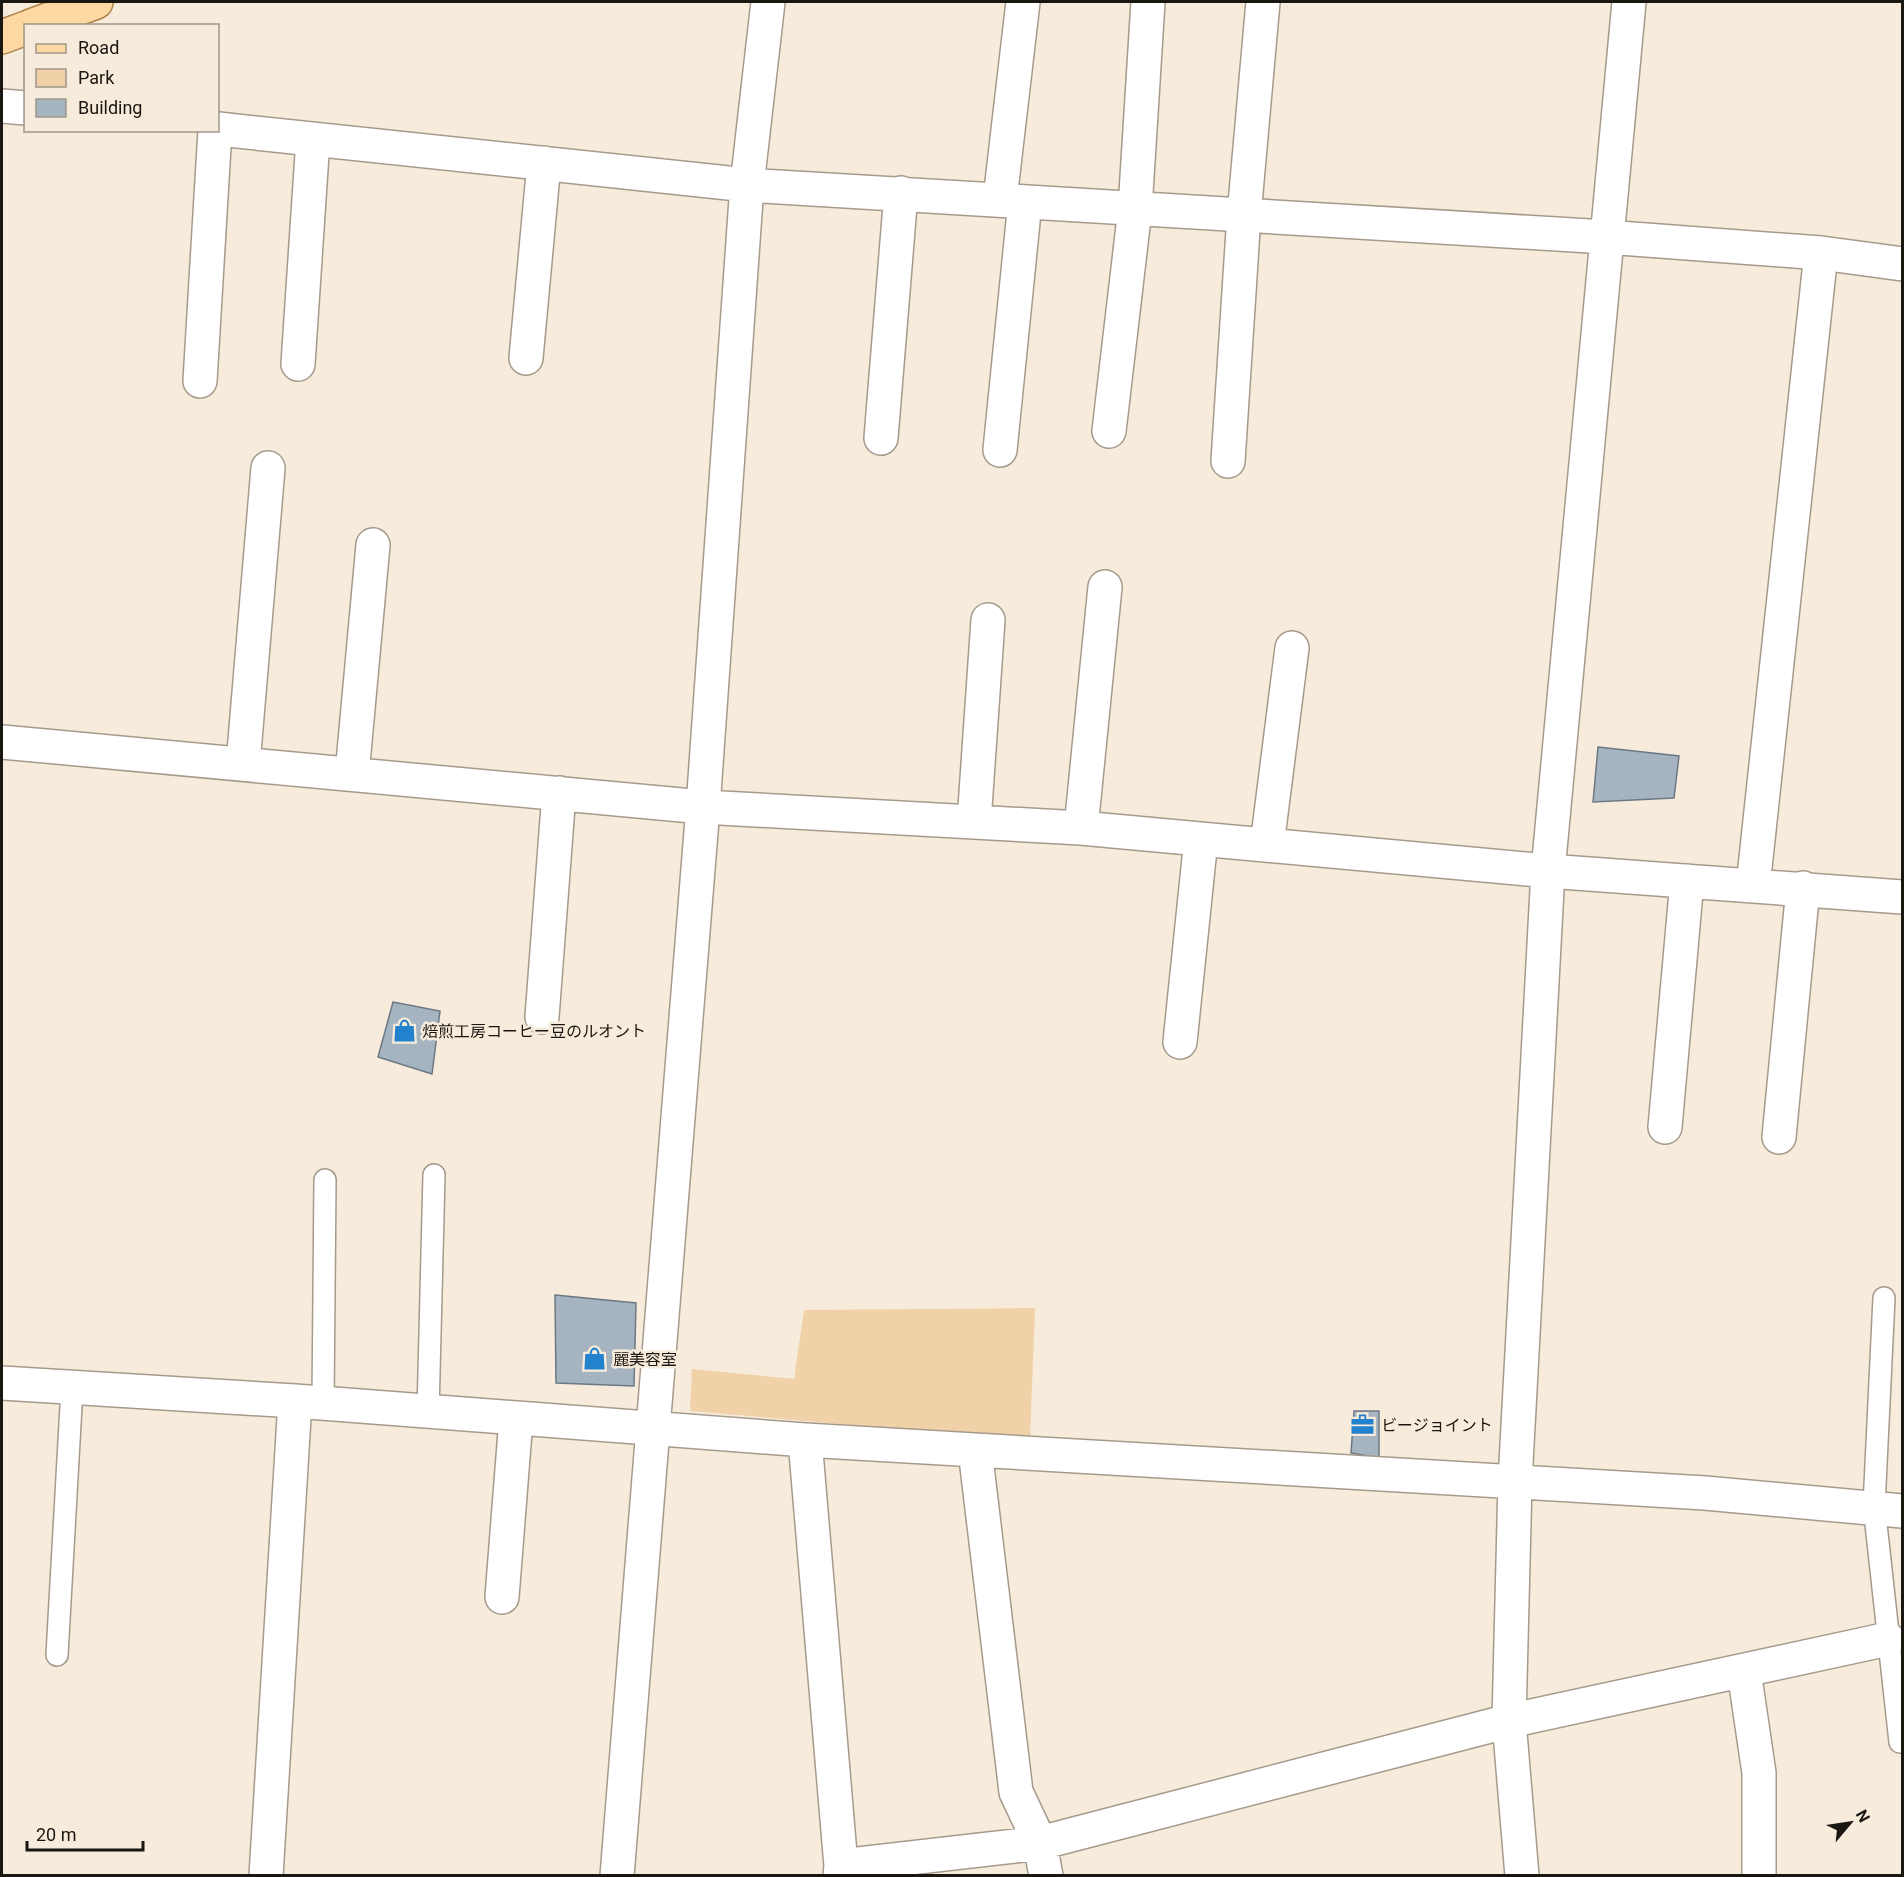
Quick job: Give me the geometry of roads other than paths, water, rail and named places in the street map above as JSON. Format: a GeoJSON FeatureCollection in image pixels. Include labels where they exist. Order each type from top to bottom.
{"type":"FeatureCollection","features":[{"type":"Feature","properties":{"kind":"main road"},"geometry":{"type":"LineString","coordinates":[[36,24],[96,2]]}},
{"type":"Feature","properties":{"kind":"main road"},"geometry":{"type":"LineString","coordinates":[[2,36],[24,29]]}},
{"type":"Feature","properties":{"kind":"street"},"geometry":{"type":"LineString","coordinates":[[617,1875],[703,807],[747,185],[768,2]]}},
{"type":"Feature","properties":{"kind":"street"},"geometry":{"type":"LineString","coordinates":[[1000,450],[1023,2]]}},
{"type":"Feature","properties":{"kind":"street"},"geometry":{"type":"LineString","coordinates":[[1109,431],[1135,209],[1148,2]]}},
{"type":"Feature","properties":{"kind":"street"},"geometry":{"type":"LineString","coordinates":[[1228,461],[1244,215],[1263,2]]}},
{"type":"Feature","properties":{"kind":"street"},"geometry":{"type":"LineString","coordinates":[[1522,1875],[1509,1721],[1515,1482],[1548,871],[1629,2]]}},
{"type":"Feature","properties":{"kind":"street"},"geometry":{"type":"LineString","coordinates":[[2,106],[24,108]]}},
{"type":"Feature","properties":{"kind":"street"},"geometry":{"type":"LineString","coordinates":[[219,130],[747,185],[1606,237],[1821,253],[1902,264]]}},
{"type":"Feature","properties":{"kind":"street"},"geometry":{"type":"LineString","coordinates":[[200,381],[216,132]]}},
{"type":"Feature","properties":{"kind":"street"},"geometry":{"type":"LineString","coordinates":[[298,364],[313,139]]}},
{"type":"Feature","properties":{"kind":"street"},"geometry":{"type":"LineString","coordinates":[[526,358],[544,164]]}},
{"type":"Feature","properties":{"kind":"street"},"geometry":{"type":"LineString","coordinates":[[881,438],[901,193]]}},
{"type":"Feature","properties":{"kind":"street"},"geometry":{"type":"LineString","coordinates":[[1754,886],[1821,253]]}},
{"type":"Feature","properties":{"kind":"street"},"geometry":{"type":"LineString","coordinates":[[243,764],[268,468]]}},
{"type":"Feature","properties":{"kind":"street"},"geometry":{"type":"LineString","coordinates":[[352,774],[373,545]]}},
{"type":"Feature","properties":{"kind":"street"},"geometry":{"type":"LineString","coordinates":[[1081,828],[1105,587]]}},
{"type":"Feature","properties":{"kind":"street"},"geometry":{"type":"LineString","coordinates":[[974,822],[988,620]]}},
{"type":"Feature","properties":{"kind":"street"},"geometry":{"type":"LineString","coordinates":[[1267,845],[1292,648]]}},
{"type":"Feature","properties":{"kind":"street"},"geometry":{"type":"LineString","coordinates":[[2,742],[703,807],[1081,828],[1548,871],[1902,897]]}},
{"type":"Feature","properties":{"kind":"street"},"geometry":{"type":"LineString","coordinates":[[543,1017],[559,793]]}},
{"type":"Feature","properties":{"kind":"street"},"geometry":{"type":"LineString","coordinates":[[1180,1042],[1201,839]]}},
{"type":"Feature","properties":{"kind":"street"},"geometry":{"type":"LineString","coordinates":[[1665,1128],[1687,881]]}},
{"type":"Feature","properties":{"kind":"street"},"geometry":{"type":"LineString","coordinates":[[1779,1137],[1803,888]]}},
{"type":"Feature","properties":{"kind":"street"},"geometry":{"type":"LineString","coordinates":[[2,1383],[309,1402],[653,1430],[1515,1482],[1888,1508]]}},
{"type":"Feature","properties":{"kind":"street"},"geometry":{"type":"LineString","coordinates":[[266,1875],[309,1402]]}},
{"type":"Feature","properties":{"kind":"street"},"geometry":{"type":"LineString","coordinates":[[502,1597],[516,1419]]}},
{"type":"Feature","properties":{"kind":"street"},"geometry":{"type":"LineString","coordinates":[[805,1440],[841,1871],[1040,1843],[1509,1721],[1888,1639]]}},
{"type":"Feature","properties":{"kind":"street"},"geometry":{"type":"LineString","coordinates":[[975,1450],[1016,1792],[1040,1843],[1046,1875]]}},
{"type":"Feature","properties":{"kind":"street"},"geometry":{"type":"LineString","coordinates":[[1744,1671],[1759,1773],[1759,1875]]}},
{"type":"Feature","properties":{"kind":"lane"},"geometry":{"type":"LineString","coordinates":[[428,1412],[434,1174]]}},
{"type":"Feature","properties":{"kind":"lane"},"geometry":{"type":"LineString","coordinates":[[309,1402],[325,1180]]}},
{"type":"Feature","properties":{"kind":"lane"},"geometry":{"type":"LineString","coordinates":[[1884,1298],[1888,1639],[1900,1742]]}},
{"type":"Feature","properties":{"kind":"lane"},"geometry":{"type":"LineString","coordinates":[[57,1655],[72,1388]]}},
{"type":"Feature","properties":{"kind":"place","name":"焙煎工房コーヒー豆のルオント"},"geometry":{"type":"Point","coordinates":[404,1031]}},
{"type":"Feature","properties":{"kind":"place","name":"麗美容室"},"geometry":{"type":"Point","coordinates":[595,1359]}},
{"type":"Feature","properties":{"kind":"place","name":"ビージョイント"},"geometry":{"type":"Point","coordinates":[1363,1425]}}]}
